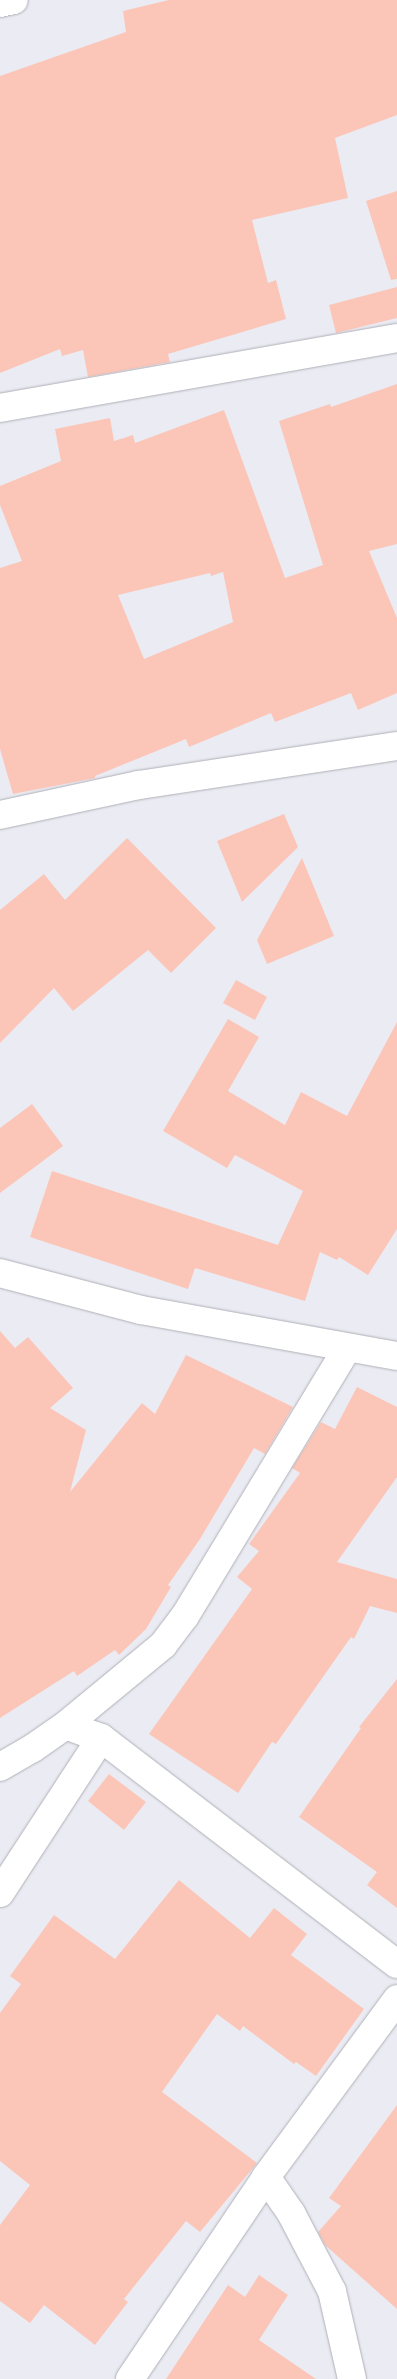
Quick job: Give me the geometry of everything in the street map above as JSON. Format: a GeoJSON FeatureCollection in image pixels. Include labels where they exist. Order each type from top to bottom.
{"type":"FeatureCollection","features":[{"type":"Feature","properties":{"kind":"street"},"geometry":{"type":"LineString","coordinates":[[0,3],[14,0]]}},
{"type":"Feature","properties":{"kind":"street"},"geometry":{"type":"LineString","coordinates":[[0,408],[397,338]]}},
{"type":"Feature","properties":{"kind":"street"},"geometry":{"type":"LineString","coordinates":[[0,815],[139,784],[397,746]]}},
{"type":"Feature","properties":{"kind":"street"},"geometry":{"type":"LineString","coordinates":[[0,1273],[141,1310],[397,1356]]}},
{"type":"Feature","properties":{"kind":"street"},"geometry":{"type":"LineString","coordinates":[[0,1767],[33,1748],[66,1725],[163,1645],[347,1348]]}},
{"type":"Feature","properties":{"kind":"street"},"geometry":{"type":"LineString","coordinates":[[66,1725],[101,1738],[397,1964]]}},
{"type":"Feature","properties":{"kind":"street"},"geometry":{"type":"LineString","coordinates":[[0,1893],[101,1738]]}},
{"type":"Feature","properties":{"kind":"street"},"geometry":{"type":"LineString","coordinates":[[130,2379],[266,2177],[397,1999]]}},
{"type":"Feature","properties":{"kind":"street"},"geometry":{"type":"LineString","coordinates":[[266,2177],[291,2213],[332,2291],[352,2379]]}},
{"type":"Feature","properties":{"kind":"building"},"geometry":{"type":"Polygon","coordinates":[[[169,0],[397,0],[397,115],[335,138],[348,198],[252,220],[268,283],[276,280],[286,319],[168,354],[170,362],[88,377],[83,350],[62,356],[60,349],[0,373],[0,76],[126,32],[123,11],[169,0]]]}},
{"type":"Feature","properties":{"kind":"building"},"geometry":{"type":"Polygon","coordinates":[[[397,191],[397,279],[391,280],[366,201],[397,191]]]}},
{"type":"Feature","properties":{"kind":"building"},"geometry":{"type":"Polygon","coordinates":[[[397,287],[397,318],[336,333],[329,305],[397,287]]]}},
{"type":"Feature","properties":{"kind":"building"},"geometry":{"type":"Polygon","coordinates":[[[397,384],[397,544],[369,551],[397,618],[397,693],[358,710],[351,693],[275,722],[271,713],[189,747],[186,739],[95,776],[95,778],[13,794],[0,749],[0,568],[22,561],[0,505],[0,486],[61,461],[55,429],[110,418],[114,441],[133,435],[135,443],[224,410],[285,578],[323,565],[279,421],[330,404],[331,407],[397,384]],[[223,572],[211,576],[210,573],[118,595],[144,659],[233,622],[223,572]]]}},
{"type":"Feature","properties":{"kind":"building"},"geometry":{"type":"Polygon","coordinates":[[[284,814],[298,847],[242,902],[217,841],[284,814]]]}},
{"type":"Feature","properties":{"kind":"building"},"geometry":{"type":"Polygon","coordinates":[[[127,838],[216,928],[171,973],[148,950],[73,1011],[54,988],[0,1043],[0,910],[44,874],[65,900],[127,838]]]}},
{"type":"Feature","properties":{"kind":"building"},"geometry":{"type":"Polygon","coordinates":[[[302,858],[334,936],[267,964],[257,940],[302,858]]]}},
{"type":"Feature","properties":{"kind":"building"},"geometry":{"type":"Polygon","coordinates":[[[236,980],[267,997],[255,1020],[223,1003],[236,980]]]}},
{"type":"Feature","properties":{"kind":"building"},"geometry":{"type":"Polygon","coordinates":[[[228,1019],[259,1037],[228,1091],[285,1125],[301,1092],[347,1116],[397,1022],[397,1229],[368,1275],[339,1257],[337,1260],[320,1252],[305,1301],[195,1268],[188,1289],[30,1237],[52,1171],[278,1245],[303,1191],[235,1155],[227,1168],[163,1131],[228,1019]]]}},
{"type":"Feature","properties":{"kind":"building"},"geometry":{"type":"Polygon","coordinates":[[[32,1104],[63,1146],[0,1193],[0,1128],[32,1104]]]}},
{"type":"Feature","properties":{"kind":"building"},"geometry":{"type":"Polygon","coordinates":[[[0,1331],[15,1348],[28,1337],[73,1388],[50,1408],[86,1430],[70,1492],[142,1403],[155,1414],[186,1355],[293,1407],[265,1454],[254,1448],[200,1539],[168,1585],[171,1587],[146,1629],[119,1655],[115,1650],[77,1676],[74,1671],[0,1718],[0,1331]]]}},
{"type":"Feature","properties":{"kind":"building"},"geometry":{"type":"Polygon","coordinates":[[[357,1387],[397,1407],[397,1477],[337,1562],[397,1579],[397,1613],[370,1606],[354,1639],[351,1637],[276,1744],[272,1742],[238,1793],[149,1734],[252,1589],[237,1577],[259,1551],[249,1544],[300,1473],[292,1468],[321,1422],[335,1429],[357,1387]]]}},
{"type":"Feature","properties":{"kind":"building"},"geometry":{"type":"Polygon","coordinates":[[[397,1679],[397,1908],[367,1885],[377,1872],[299,1817],[361,1728],[359,1727],[397,1679]]]}},
{"type":"Feature","properties":{"kind":"building"},"geometry":{"type":"Polygon","coordinates":[[[109,1774],[146,1802],[124,1830],[88,1801],[109,1774]]]}},
{"type":"Feature","properties":{"kind":"building"},"geometry":{"type":"Polygon","coordinates":[[[179,1880],[250,1938],[274,1908],[307,1934],[291,1955],[364,2009],[316,2076],[296,2062],[294,2064],[243,2026],[240,2031],[217,2014],[162,2092],[257,2163],[200,2232],[186,2221],[124,2299],[128,2302],[95,2345],[44,2305],[30,2323],[0,2301],[0,2225],[30,2185],[0,2161],[0,2013],[21,1984],[10,1976],[54,1915],[115,1959],[179,1880]]]}},
{"type":"Feature","properties":{"kind":"building"},"geometry":{"type":"Polygon","coordinates":[[[397,2105],[397,2309],[325,2245],[318,2232],[341,2206],[329,2198],[397,2105]]]}},
{"type":"Feature","properties":{"kind":"building"},"geometry":{"type":"Polygon","coordinates":[[[259,2275],[288,2295],[259,2340],[316,2379],[166,2379],[228,2285],[245,2297],[259,2275]]]}}]}
